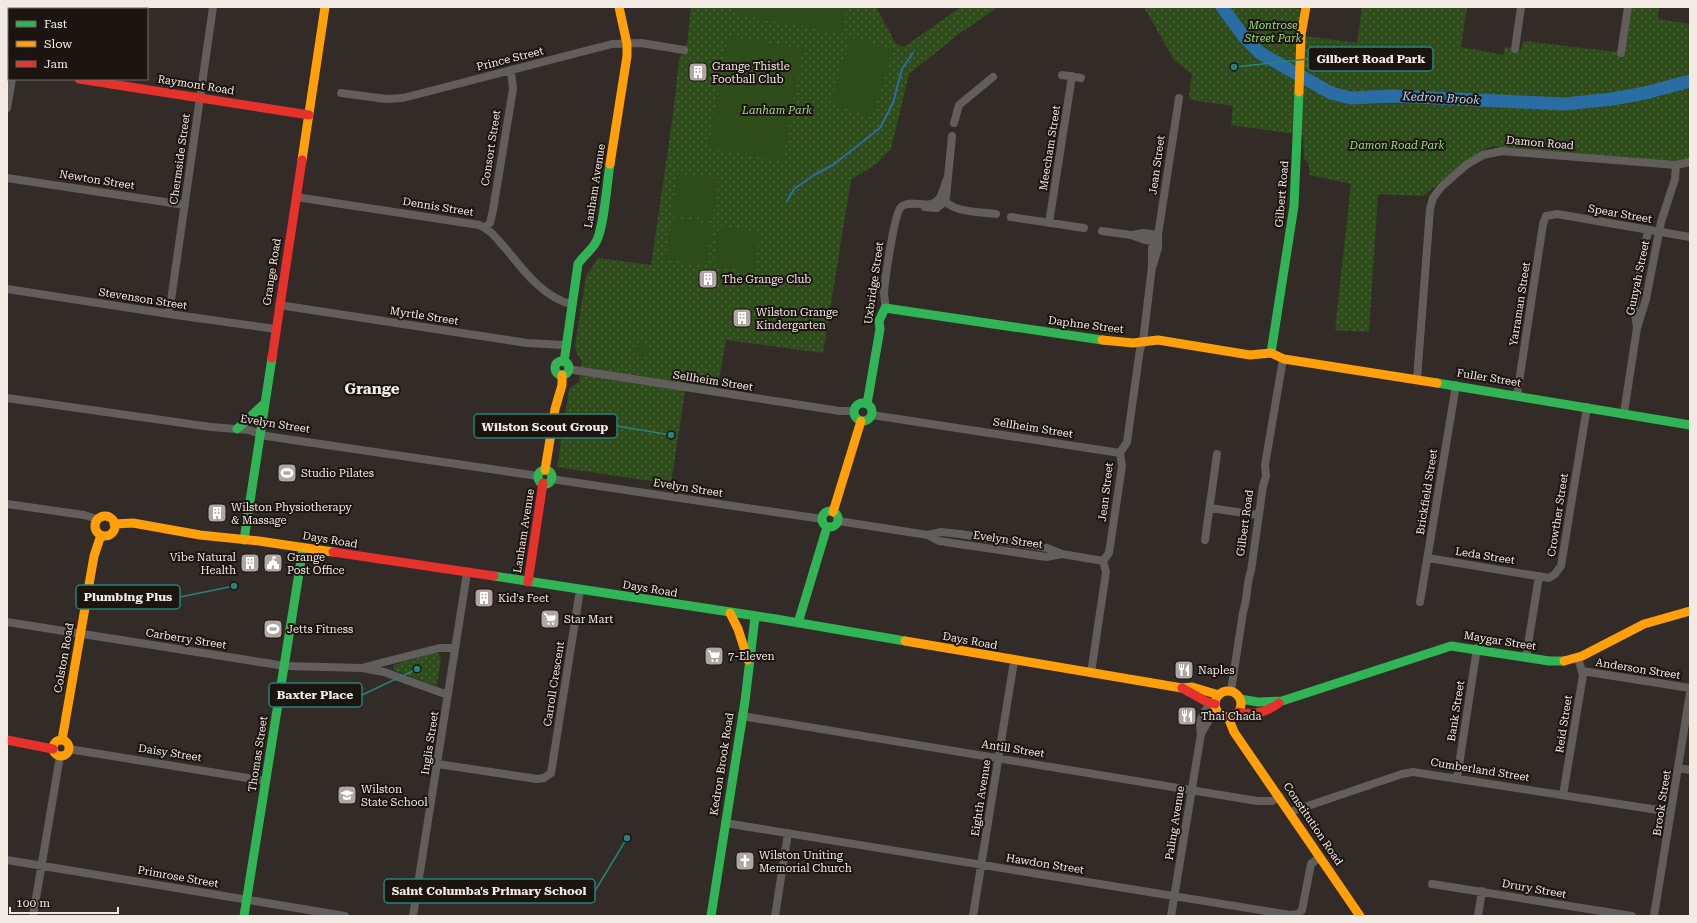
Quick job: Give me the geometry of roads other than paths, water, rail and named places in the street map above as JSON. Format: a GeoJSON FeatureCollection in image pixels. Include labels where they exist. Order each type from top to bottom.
{"type":"FeatureCollection","features":[{"type":"Feature","properties":{"kind":"street","name":"Chermside Street"},"geometry":{"type":"LineString","coordinates":[[169,314],[213,7]]}},
{"type":"Feature","properties":{"kind":"street","name":"Grange Road"},"geometry":{"type":"LineString","coordinates":[[244,540],[325,7]]}},
{"type":"Feature","properties":{"kind":"street","name":"Lanham Avenue"},"geometry":{"type":"LineString","coordinates":[[528,582],[555,409],[562,386],[565,369],[565,345],[578,264],[583,256],[596,243],[600,231],[628,44],[619,7]]}},
{"type":"Feature","properties":{"kind":"street","name":"Gilbert Road"},"geometry":{"type":"LineString","coordinates":[[1271,354],[1294,206],[1301,35],[1306,7]]}},
{"type":"Feature","properties":{"kind":"street"},"geometry":{"type":"LineString","coordinates":[[1515,49],[1522,7]]}},
{"type":"Feature","properties":{"kind":"street"},"geometry":{"type":"LineString","coordinates":[[1621,53],[1628,7]]}},
{"type":"Feature","properties":{"kind":"street","name":"Prince Street"},"geometry":{"type":"LineString","coordinates":[[341,93],[396,99],[607,46],[641,43],[684,50]]}},
{"type":"Feature","properties":{"kind":"street","name":"Consort Street"},"geometry":{"type":"LineString","coordinates":[[485,227],[490,223],[513,89],[511,71]]}},
{"type":"Feature","properties":{"kind":"street"},"geometry":{"type":"LineString","coordinates":[[1062,75],[1081,78]]}},
{"type":"Feature","properties":{"kind":"street","name":"Meecham Street"},"geometry":{"type":"LineString","coordinates":[[1049,223],[1072,76]]}},
{"type":"Feature","properties":{"kind":"street"},"geometry":{"type":"LineString","coordinates":[[954,123],[959,104],[993,77]]}},
{"type":"Feature","properties":{"kind":"street"},"geometry":{"type":"LineString","coordinates":[[7,108],[12,80]]}},
{"type":"Feature","properties":{"kind":"street","name":"Raymont Road"},"geometry":{"type":"LineString","coordinates":[[87,80],[309,115]]}},
{"type":"Feature","properties":{"kind":"street","name":"Jean Street"},"geometry":{"type":"LineString","coordinates":[[1091,672],[1106,572],[1103,561],[1109,553],[1122,466],[1120,453],[1127,442],[1140,349],[1143,342],[1152,266],[1151,254],[1157,240],[1179,98]]}},
{"type":"Feature","properties":{"kind":"street"},"geometry":{"type":"LineString","coordinates":[[952,136],[947,180],[942,201],[955,208],[996,214]]}},
{"type":"Feature","properties":{"kind":"street","name":"Damon Road"},"geometry":{"type":"LineString","coordinates":[[1417,379],[1430,209],[1433,198],[1466,165],[1483,155],[1502,151],[1676,165],[1690,162]]}},
{"type":"Feature","properties":{"kind":"street","name":"Gunyah Street"},"geometry":{"type":"LineString","coordinates":[[1624,413],[1637,328],[1646,300],[1659,232],[1675,179],[1676,165]]}},
{"type":"Feature","properties":{"kind":"street","name":"Newton Street"},"geometry":{"type":"LineString","coordinates":[[7,178],[185,205]]}},
{"type":"Feature","properties":{"kind":"street","name":"Dennis Street"},"geometry":{"type":"LineString","coordinates":[[296,197],[464,222],[485,227],[491,231],[517,262],[542,288],[551,295],[571,304]]}},
{"type":"Feature","properties":{"kind":"street","name":"Uxbridge Street"},"geometry":{"type":"LineString","coordinates":[[867,404],[880,329],[880,321],[885,308],[884,295],[890,248],[899,210],[906,204],[919,205],[935,209],[942,201]]}},
{"type":"Feature","properties":{"kind":"street","name":"Spear Street"},"geometry":{"type":"LineString","coordinates":[[1546,216],[1557,214],[1690,237]]}},
{"type":"Feature","properties":{"kind":"street","name":"Yarraman Street"},"geometry":{"type":"LineString","coordinates":[[1517,395],[1543,224],[1546,216]]}},
{"type":"Feature","properties":{"kind":"street"},"geometry":{"type":"LineString","coordinates":[[1011,217],[1084,228]]}},
{"type":"Feature","properties":{"kind":"street","name":"Gunyah Street"},"geometry":{"type":"LineString","coordinates":[[1637,328],[1634,307],[1648,230]]}},
{"type":"Feature","properties":{"kind":"street"},"geometry":{"type":"LineString","coordinates":[[1102,231],[1157,240]]}},
{"type":"Feature","properties":{"kind":"street","name":"Stevenson Street"},"geometry":{"type":"LineString","coordinates":[[7,288],[169,314],[276,329]]}},
{"type":"Feature","properties":{"kind":"street","name":"Myrtle Street"},"geometry":{"type":"LineString","coordinates":[[279,305],[527,343],[565,345]]}},
{"type":"Feature","properties":{"kind":"street","name":"Daphne Street"},"geometry":{"type":"LineString","coordinates":[[885,308],[1101,340],[1130,343],[1158,340],[1250,355],[1271,354],[1283,359]]}},
{"type":"Feature","properties":{"kind":"street","name":"Gilbert Road"},"geometry":{"type":"LineString","coordinates":[[1231,692],[1243,612],[1247,599],[1248,580],[1251,571],[1258,515],[1266,476],[1265,464],[1283,359]]}},
{"type":"Feature","properties":{"kind":"street","name":"Fuller Street"},"geometry":{"type":"LineString","coordinates":[[1283,359],[1298,360],[1456,385],[1690,425]]}},
{"type":"Feature","properties":{"kind":"street","name":"Sellheim Street"},"geometry":{"type":"LineString","coordinates":[[565,369],[840,411],[854,411]]}},
{"type":"Feature","properties":{"kind":"street","name":"Brickfield Street"},"geometry":{"type":"LineString","coordinates":[[1420,602],[1456,385]]}},
{"type":"Feature","properties":{"kind":"street","name":"Evelyn Street"},"geometry":{"type":"LineString","coordinates":[[7,398],[211,427],[237,429],[822,519]]}},
{"type":"Feature","properties":{"kind":"street"},"geometry":{"type":"LineString","coordinates":[[237,429],[265,403]]}},
{"type":"Feature","properties":{"kind":"street"},"geometry":{"type":"LineString","coordinates":[[859,404],[867,404],[871,409],[872,415],[868,420],[861,421],[856,418],[854,411],[859,404]]}},
{"type":"Feature","properties":{"kind":"street","name":"Crowther Street"},"geometry":{"type":"LineString","coordinates":[[1539,576],[1549,578],[1555,574],[1561,566],[1587,407]]}},
{"type":"Feature","properties":{"kind":"street","name":"Sellheim Street"},"geometry":{"type":"LineString","coordinates":[[872,415],[1120,453]]}},
{"type":"Feature","properties":{"kind":"street"},"geometry":{"type":"LineString","coordinates":[[833,512],[861,421]]}},
{"type":"Feature","properties":{"kind":"street"},"geometry":{"type":"LineString","coordinates":[[1205,540],[1217,454]]}},
{"type":"Feature","properties":{"kind":"street"},"geometry":{"type":"LineString","coordinates":[[7,504],[84,515],[97,519],[106,516],[111,519],[114,524],[113,530],[110,534],[101,535],[95,528],[97,519]]}},
{"type":"Feature","properties":{"kind":"street"},"geometry":{"type":"LineString","coordinates":[[1210,508],[1258,515]]}},
{"type":"Feature","properties":{"kind":"street"},"geometry":{"type":"LineString","coordinates":[[827,527],[823,524],[822,519],[826,513],[833,512]]}},
{"type":"Feature","properties":{"kind":"street"},"geometry":{"type":"LineString","coordinates":[[827,527],[834,526],[838,521],[837,516],[833,512]]}},
{"type":"Feature","properties":{"kind":"street","name":"Evelyn Street"},"geometry":{"type":"LineString","coordinates":[[838,521],[928,535],[939,541],[1046,557],[1062,554],[1103,561]]}},
{"type":"Feature","properties":{"kind":"street","name":"Days Road"},"geometry":{"type":"LineString","coordinates":[[114,524],[133,523],[528,582],[798,623],[1014,661],[1091,672],[1182,688],[1207,702],[1217,704],[1234,714]]}},
{"type":"Feature","properties":{"kind":"street"},"geometry":{"type":"LineString","coordinates":[[798,623],[827,527]]}},
{"type":"Feature","properties":{"kind":"street","name":"Colston Road"},"geometry":{"type":"LineString","coordinates":[[62,740],[96,549],[101,535]]}},
{"type":"Feature","properties":{"kind":"street","name":"Thomas Street"},"geometry":{"type":"LineString","coordinates":[[244,916],[303,548]]}},
{"type":"Feature","properties":{"kind":"street","name":"Leda Street"},"geometry":{"type":"LineString","coordinates":[[1428,558],[1539,576]]}},
{"type":"Feature","properties":{"kind":"street","name":"Inglis Street"},"geometry":{"type":"LineString","coordinates":[[413,916],[467,573]]}},
{"type":"Feature","properties":{"kind":"street"},"geometry":{"type":"LineString","coordinates":[[1526,657],[1539,576]]}},
{"type":"Feature","properties":{"kind":"street","name":"Carroll Crescent"},"geometry":{"type":"LineString","coordinates":[[438,764],[545,782],[552,769],[580,590]]}},
{"type":"Feature","properties":{"kind":"street"},"geometry":{"type":"LineString","coordinates":[[730,613],[738,629],[750,665]]}},
{"type":"Feature","properties":{"kind":"street","name":"Maygar Street"},"geometry":{"type":"LineString","coordinates":[[1240,699],[1258,702],[1282,701],[1445,647],[1458,646],[1477,648],[1526,657],[1559,661],[1578,658],[1644,624],[1689,613]]}},
{"type":"Feature","properties":{"kind":"street","name":"Kedron Brook Road"},"geometry":{"type":"LineString","coordinates":[[711,916],[750,665],[755,617]]}},
{"type":"Feature","properties":{"kind":"street","name":"Carberry Street"},"geometry":{"type":"LineString","coordinates":[[7,622],[284,666],[362,668],[390,674],[448,695]]}},
{"type":"Feature","properties":{"kind":"street","name":"Carberry Street"},"geometry":{"type":"LineString","coordinates":[[362,668],[439,648],[454,648]]}},
{"type":"Feature","properties":{"kind":"street","name":"Bank Street"},"geometry":{"type":"LineString","coordinates":[[1457,778],[1477,648]]}},
{"type":"Feature","properties":{"kind":"street","name":"Reid Street"},"geometry":{"type":"LineString","coordinates":[[1563,795],[1582,671],[1578,658]]}},
{"type":"Feature","properties":{"kind":"street"},"geometry":{"type":"LineString","coordinates":[[390,674],[391,660]]}},
{"type":"Feature","properties":{"kind":"street","name":"Eighth Avenue"},"geometry":{"type":"LineString","coordinates":[[973,916],[1014,661]]}},
{"type":"Feature","properties":{"kind":"street","name":"Anderson Street"},"geometry":{"type":"LineString","coordinates":[[1582,671],[1690,688]]}},
{"type":"Feature","properties":{"kind":"street"},"geometry":{"type":"LineString","coordinates":[[1217,704],[1225,692],[1231,692],[1240,699],[1241,706],[1234,714]]}},
{"type":"Feature","properties":{"kind":"street","name":"Brook Street"},"geometry":{"type":"LineString","coordinates":[[1654,916],[1690,693]]}},
{"type":"Feature","properties":{"kind":"street","name":"Maygar Street"},"geometry":{"type":"LineString","coordinates":[[1234,714],[1244,715],[1261,712],[1274,708],[1282,701]]}},
{"type":"Feature","properties":{"kind":"street","name":"Paling Avenue"},"geometry":{"type":"LineString","coordinates":[[1171,916],[1201,734],[1217,704]]}},
{"type":"Feature","properties":{"kind":"street","name":"Constitution Road"},"geometry":{"type":"LineString","coordinates":[[1234,714],[1245,746],[1360,916]]}},
{"type":"Feature","properties":{"kind":"street","name":"Antill Street"},"geometry":{"type":"LineString","coordinates":[[742,716],[1263,801],[1272,801],[1280,796]]}},
{"type":"Feature","properties":{"kind":"street"},"geometry":{"type":"LineString","coordinates":[[7,740],[53,749],[54,752],[60,756],[66,755],[69,749],[68,743],[62,740],[54,743],[53,749]]}},
{"type":"Feature","properties":{"kind":"street","name":"Daisy Street"},"geometry":{"type":"LineString","coordinates":[[69,749],[266,781]]}},
{"type":"Feature","properties":{"kind":"street"},"geometry":{"type":"LineString","coordinates":[[33,916],[60,756]]}},
{"type":"Feature","properties":{"kind":"street"},"geometry":{"type":"LineString","coordinates":[[1678,768],[1690,770]]}},
{"type":"Feature","properties":{"kind":"street","name":"Cumberland Street"},"geometry":{"type":"LineString","coordinates":[[1290,812],[1408,772],[1457,778],[1671,812]]}},
{"type":"Feature","properties":{"kind":"street","name":"Hawdon Street"},"geometry":{"type":"LineString","coordinates":[[725,824],[788,833],[1174,897],[1295,915],[1300,912],[1303,907],[1311,864],[1320,857]]}},
{"type":"Feature","properties":{"kind":"street"},"geometry":{"type":"LineString","coordinates":[[775,916],[788,833]]}},
{"type":"Feature","properties":{"kind":"street","name":"Primrose Street"},"geometry":{"type":"LineString","coordinates":[[7,860],[345,916]]}},
{"type":"Feature","properties":{"kind":"street","name":"Drury Street"},"geometry":{"type":"LineString","coordinates":[[1432,884],[1482,891],[1588,913],[1632,916]]}},
{"type":"Feature","properties":{"kind":"street"},"geometry":{"type":"LineString","coordinates":[[1478,916],[1482,891]]}},
{"type":"Feature","properties":{"kind":"waterway","name":"Kedron Brook"},"geometry":{"type":"LineString","coordinates":[[1222,7],[1245,38],[1260,53],[1331,93],[1351,98],[1393,96],[1565,104],[1612,99],[1645,93],[1690,81]]}},
{"type":"Feature","properties":{"kind":"waterway"},"geometry":{"type":"LineString","coordinates":[[787,201],[794,189],[814,175],[833,165],[880,128],[893,103],[902,69],[913,53]]}},
{"type":"Feature","properties":{"kind":"place","name":"Gilbert Road Park"},"geometry":{"type":"Point","coordinates":[1234,67]}},
{"type":"Feature","properties":{"kind":"place","name":"Grange Thistle Football Club"},"geometry":{"type":"Point","coordinates":[698,72]}},
{"type":"Feature","properties":{"kind":"place","name":"The Grange Club"},"geometry":{"type":"Point","coordinates":[708,279]}},
{"type":"Feature","properties":{"kind":"place","name":"Wilston Grange Kindergarten"},"geometry":{"type":"Point","coordinates":[742,318]}},
{"type":"Feature","properties":{"kind":"place","name":"Wilston Scout Group"},"geometry":{"type":"Point","coordinates":[671,435]}},
{"type":"Feature","properties":{"kind":"place","name":"Studio Pilates"},"geometry":{"type":"Point","coordinates":[287,473]}},
{"type":"Feature","properties":{"kind":"place","name":"Wilston Physiotherapy & Massage"},"geometry":{"type":"Point","coordinates":[217,513]}},
{"type":"Feature","properties":{"kind":"place","name":"Vibe Natural Health"},"geometry":{"type":"Point","coordinates":[250,563]}},
{"type":"Feature","properties":{"kind":"place","name":"Grange Post Office"},"geometry":{"type":"Point","coordinates":[273,563]}},
{"type":"Feature","properties":{"kind":"place","name":"Plumbing Plus"},"geometry":{"type":"Point","coordinates":[234,586]}},
{"type":"Feature","properties":{"kind":"place","name":"Kid's Feet"},"geometry":{"type":"Point","coordinates":[484,598]}},
{"type":"Feature","properties":{"kind":"place","name":"Star Mart"},"geometry":{"type":"Point","coordinates":[550,619]}},
{"type":"Feature","properties":{"kind":"place","name":"Jetts Fitness"},"geometry":{"type":"Point","coordinates":[273,629]}},
{"type":"Feature","properties":{"kind":"place","name":"7-Eleven"},"geometry":{"type":"Point","coordinates":[714,656]}},
{"type":"Feature","properties":{"kind":"place","name":"Baxter Place"},"geometry":{"type":"Point","coordinates":[417,669]}},
{"type":"Feature","properties":{"kind":"place","name":"Naples"},"geometry":{"type":"Point","coordinates":[1184,670]}},
{"type":"Feature","properties":{"kind":"place","name":"Thai Chada"},"geometry":{"type":"Point","coordinates":[1187,716]}},
{"type":"Feature","properties":{"kind":"place","name":"Wilston State School"},"geometry":{"type":"Point","coordinates":[347,795]}},
{"type":"Feature","properties":{"kind":"place","name":"Saint Columba's Primary School"},"geometry":{"type":"Point","coordinates":[627,838]}},
{"type":"Feature","properties":{"kind":"place","name":"Wilston Uniting Memorial Church"},"geometry":{"type":"Point","coordinates":[745,861]}},
{"type":"Feature","properties":{"kind":"district","name":"Grange"},"geometry":{"type":"Point","coordinates":[372,389]}},
{"type":"Feature","properties":{"kind":"park label","name":"Montrose Street Park"},"geometry":{"type":"Point","coordinates":[1273,31]}},
{"type":"Feature","properties":{"kind":"park label","name":"Lanham Park"},"geometry":{"type":"Point","coordinates":[777,110]}},
{"type":"Feature","properties":{"kind":"park label","name":"Damon Road Park"},"geometry":{"type":"Point","coordinates":[1397,145]}}]}
